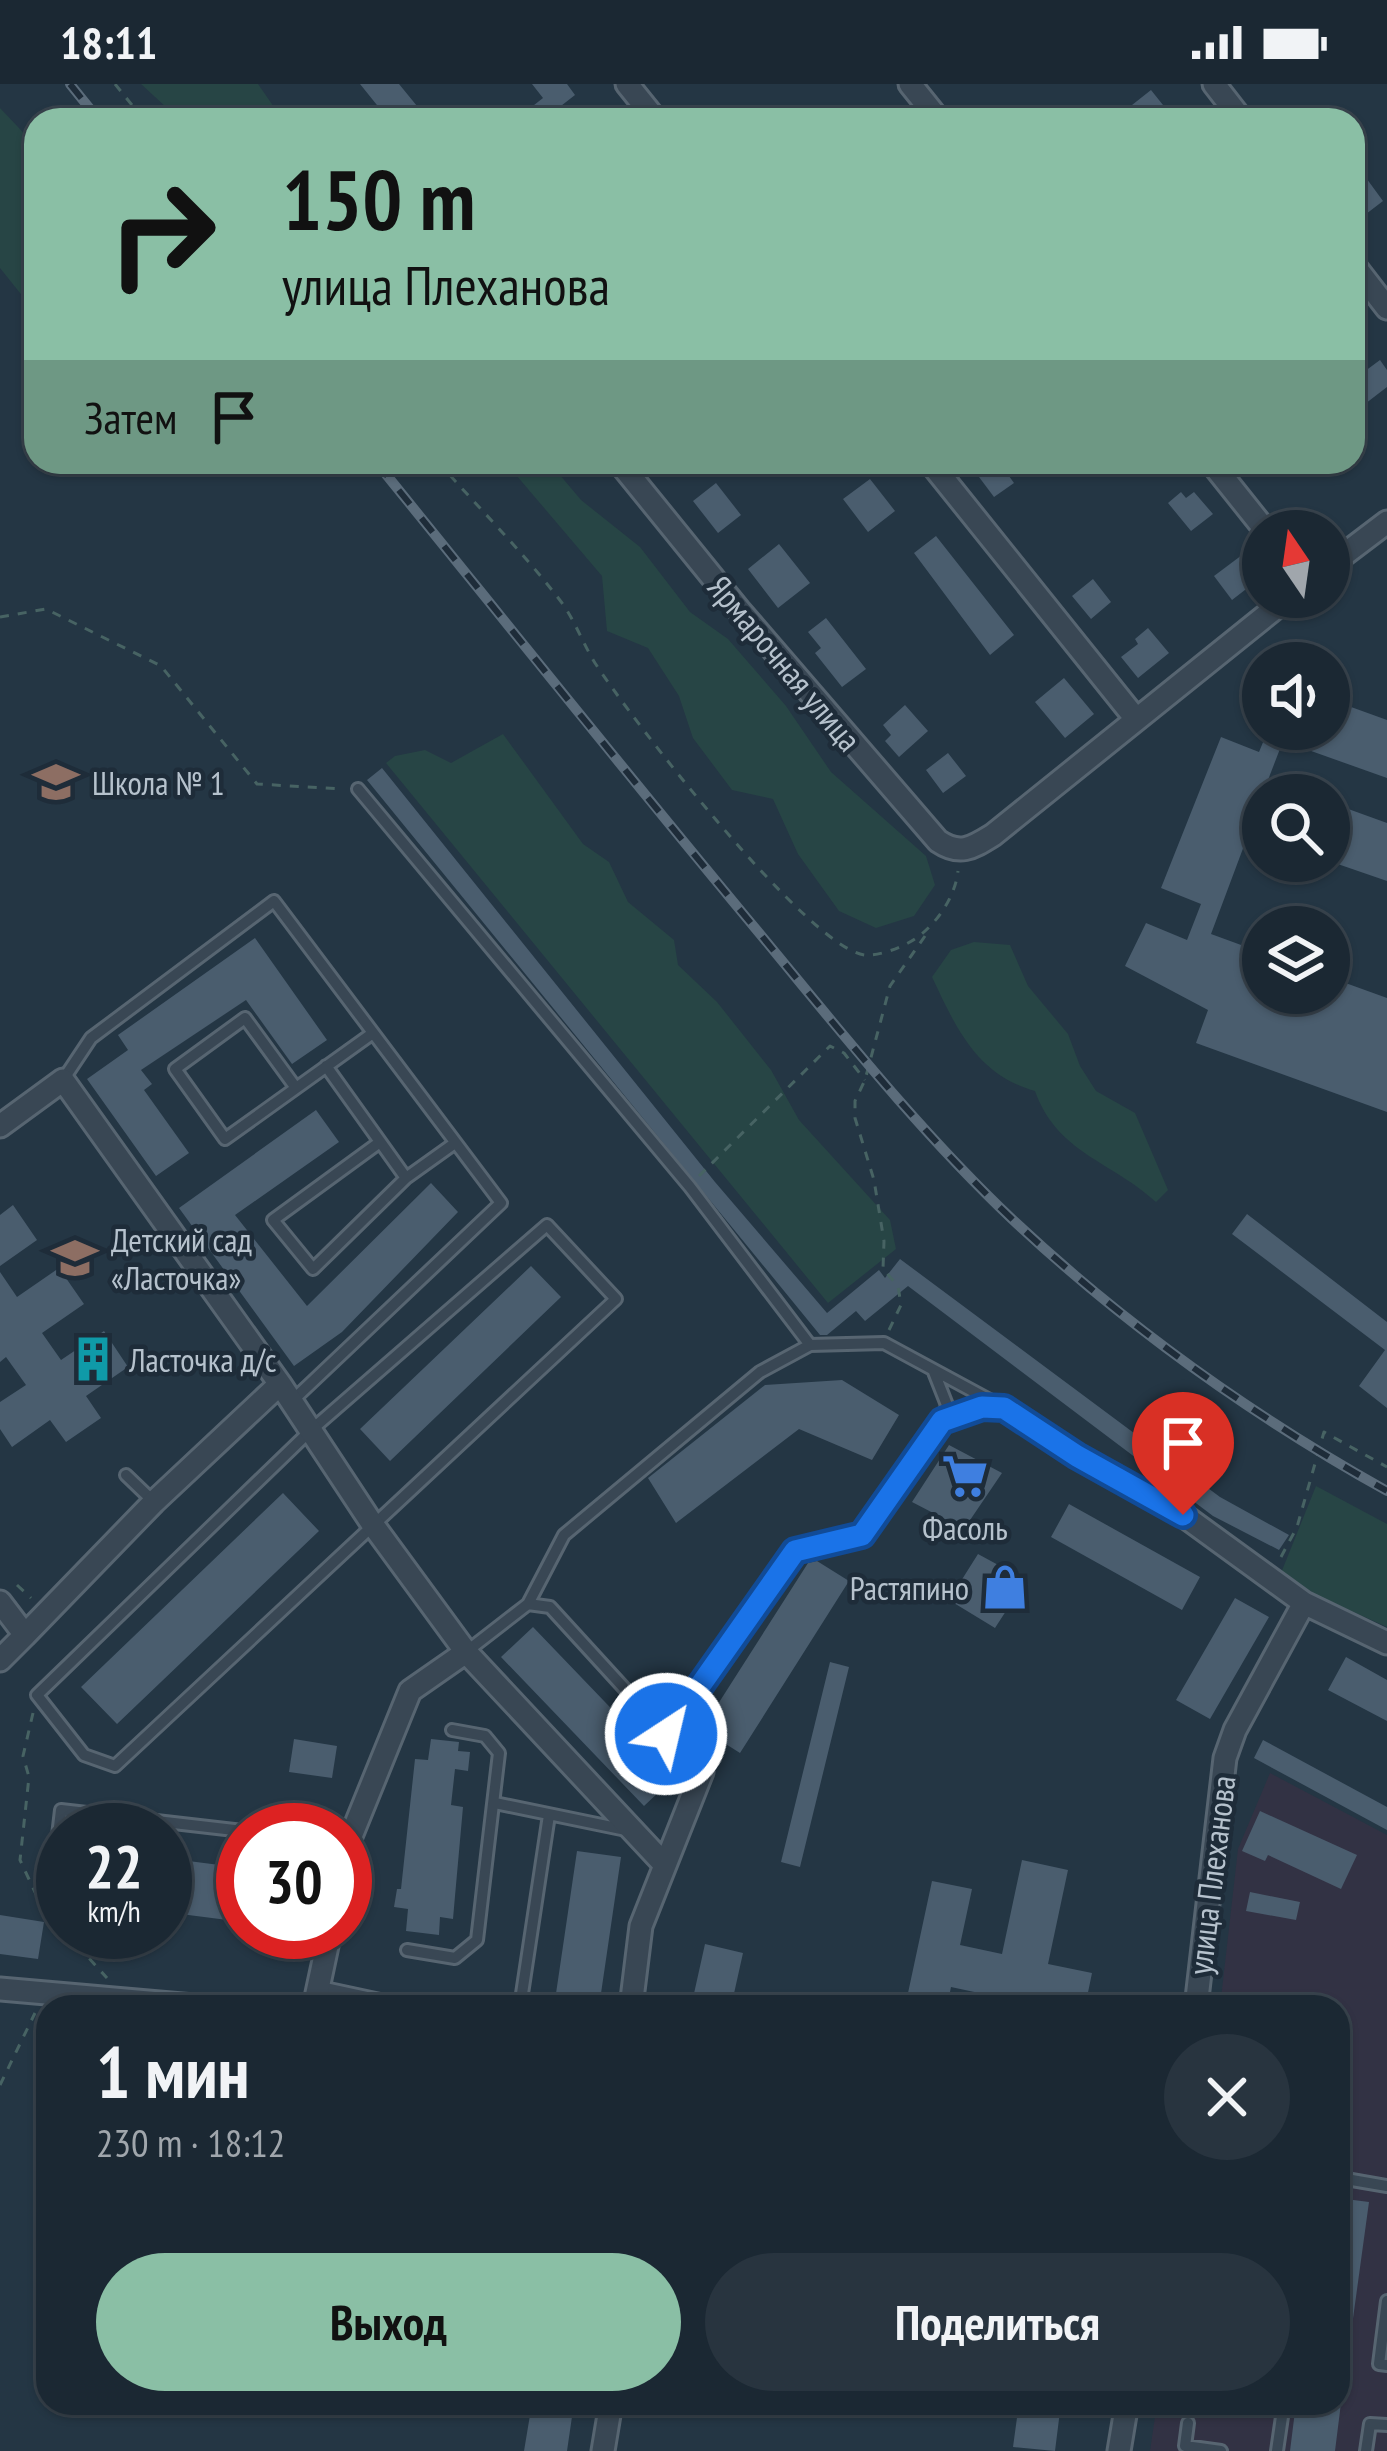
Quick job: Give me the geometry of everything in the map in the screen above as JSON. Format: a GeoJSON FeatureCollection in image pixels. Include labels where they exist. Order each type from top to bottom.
{"type":"FeatureCollection","features":[{"type":"Feature","properties":{"kind":"street"},"geometry":{"type":"LineString","coordinates":[[628,84],[647,108]]}},
{"type":"Feature","properties":{"kind":"street"},"geometry":{"type":"LineString","coordinates":[[910,84],[929,108]]}},
{"type":"Feature","properties":{"kind":"street"},"geometry":{"type":"LineString","coordinates":[[1214,84],[1233,108]]}},
{"type":"Feature","properties":{"kind":"street"},"geometry":{"type":"LineString","coordinates":[[1365,279],[1387,308]]}},
{"type":"Feature","properties":{"kind":"street","name":"Ярмарочная улица"},"geometry":{"type":"LineString","coordinates":[[629,474],[938,842],[961,851]]}},
{"type":"Feature","properties":{"kind":"street"},"geometry":{"type":"LineString","coordinates":[[940,474],[1136,719]]}},
{"type":"Feature","properties":{"kind":"street"},"geometry":{"type":"LineString","coordinates":[[1221,474],[1249,510]]}},
{"type":"Feature","properties":{"kind":"street"},"geometry":{"type":"LineString","coordinates":[[1350,550],[1387,522]]}},
{"type":"Feature","properties":{"kind":"street"},"geometry":{"type":"LineString","coordinates":[[961,851],[993,836],[1263,618]]}},
{"type":"Feature","properties":{"kind":"street"},"geometry":{"type":"LineString","coordinates":[[0,1126],[63,1080],[466,1652],[665,1865]]}},
{"type":"Feature","properties":{"kind":"street"},"geometry":{"type":"LineString","coordinates":[[0,1660],[154,1502],[285,1393]]}},
{"type":"Feature","properties":{"kind":"street"},"geometry":{"type":"LineString","coordinates":[[632,1995],[641,1926],[702,1772],[666,1734],[795,1551],[862,1535],[942,1421],[982,1407],[1004,1408],[1077,1456],[1183,1515],[1304,1603],[1387,1643]]}},
{"type":"Feature","properties":{"kind":"street"},"geometry":{"type":"LineString","coordinates":[[0,1602],[25,1635]]}},
{"type":"Feature","properties":{"kind":"street","name":"улица Плеханова"},"geometry":{"type":"LineString","coordinates":[[1197,1995],[1230,1744],[1304,1603]]}},
{"type":"Feature","properties":{"kind":"street"},"geometry":{"type":"LineString","coordinates":[[364,1803],[410,1691],[466,1652]]}},
{"type":"Feature","properties":{"kind":"street"},"geometry":{"type":"LineString","coordinates":[[317,1995],[325,1959]]}},
{"type":"Feature","properties":{"kind":"street"},"geometry":{"type":"LineString","coordinates":[[0,1989],[44,1995]]}},
{"type":"Feature","properties":{"kind":"street"},"geometry":{"type":"LineString","coordinates":[[603,2451],[609,2415]]}},
{"type":"Feature","properties":{"kind":"street"},"geometry":{"type":"LineString","coordinates":[[1118,2451],[1125,2415]]}},
{"type":"Feature","properties":{"kind":"lane"},"geometry":{"type":"LineString","coordinates":[[358,789],[690,1187],[809,1345]]}},
{"type":"Feature","properties":{"kind":"lane"},"geometry":{"type":"LineString","coordinates":[[63,1080],[91,1038],[274,901],[501,1203],[285,1393]]}},
{"type":"Feature","properties":{"kind":"lane"},"geometry":{"type":"LineString","coordinates":[[296,1088],[245,1018],[175,1069],[225,1139],[373,1033]]}},
{"type":"Feature","properties":{"kind":"lane"},"geometry":{"type":"LineString","coordinates":[[326,1066],[406,1178]]}},
{"type":"Feature","properties":{"kind":"lane"},"geometry":{"type":"LineString","coordinates":[[380,1142],[273,1220],[313,1269],[406,1178],[455,1143]]}},
{"type":"Feature","properties":{"kind":"lane"},"geometry":{"type":"LineString","coordinates":[[547,1225],[616,1298],[115,1766],[84,1755],[37,1695],[309,1432],[547,1225]]}},
{"type":"Feature","properties":{"kind":"lane"},"geometry":{"type":"LineString","coordinates":[[466,1652],[528,1604],[564,1535],[760,1372],[809,1345],[884,1343],[1004,1408]]}},
{"type":"Feature","properties":{"kind":"lane"},"geometry":{"type":"LineString","coordinates":[[932,1369],[947,1405],[942,1421]]}},
{"type":"Feature","properties":{"kind":"lane"},"geometry":{"type":"LineString","coordinates":[[126,1475],[154,1502]]}},
{"type":"Feature","properties":{"kind":"lane"},"geometry":{"type":"LineString","coordinates":[[528,1604],[550,1607],[666,1734]]}},
{"type":"Feature","properties":{"kind":"lane"},"geometry":{"type":"LineString","coordinates":[[407,1950],[455,1958],[478,1940],[499,1753],[485,1736],[452,1730]]}},
{"type":"Feature","properties":{"kind":"lane"},"geometry":{"type":"LineString","coordinates":[[495,1803],[634,1832]]}},
{"type":"Feature","properties":{"kind":"lane"},"geometry":{"type":"LineString","coordinates":[[522,1995],[549,1815]]}},
{"type":"Feature","properties":{"kind":"lane"},"geometry":{"type":"LineString","coordinates":[[1350,2180],[1387,2186]]}},
{"type":"Feature","properties":{"kind":"lane"},"geometry":{"type":"LineString","coordinates":[[1387,2301],[1379,2364],[1387,2365]]}},
{"type":"Feature","properties":{"kind":"lane"},"geometry":{"type":"LineString","coordinates":[[1277,2451],[1282,2415]]}},
{"type":"Feature","properties":{"kind":"lane"},"geometry":{"type":"LineString","coordinates":[[1188,2423],[1184,2446],[1221,2451]]}},
{"type":"Feature","properties":{"kind":"lane"},"geometry":{"type":"LineString","coordinates":[[1366,2451],[1370,2424],[1387,2425]]}},
{"type":"Feature","properties":{"kind":"path"},"geometry":{"type":"LineString","coordinates":[[115,84],[134,108]]}},
{"type":"Feature","properties":{"kind":"path"},"geometry":{"type":"LineString","coordinates":[[449,474],[561,602],[595,663],[771,885],[838,944],[865,955],[898,949],[927,933]]}},
{"type":"Feature","properties":{"kind":"path"},"geometry":{"type":"LineString","coordinates":[[0,617],[46,609],[161,666],[257,784],[358,789]]}},
{"type":"Feature","properties":{"kind":"path"},"geometry":{"type":"LineString","coordinates":[[884,1343],[901,1305],[898,1286],[884,1269],[874,1180],[855,1118],[855,1101],[890,986],[956,885],[961,851]]}},
{"type":"Feature","properties":{"kind":"path"},"geometry":{"type":"LineString","coordinates":[[690,1187],[830,1046],[844,1053],[865,1080]]}},
{"type":"Feature","properties":{"kind":"path"},"geometry":{"type":"LineString","coordinates":[[1270,1580],[1297,1527],[1324,1432],[1387,1467]]}},
{"type":"Feature","properties":{"kind":"path"},"geometry":{"type":"LineString","coordinates":[[36,1896],[20,1860],[29,1777],[22,1756],[37,1695]]}},
{"type":"Feature","properties":{"kind":"path"},"geometry":{"type":"LineString","coordinates":[[90,1959],[123,1995]]}},
{"type":"Feature","properties":{"kind":"path"},"geometry":{"type":"LineString","coordinates":[[0,2085],[36,2011]]}},
{"type":"Feature","properties":{"kind":"shaded area"},"geometry":{"type":"Polygon","coordinates":[[[1270,1773],[1387,1835],[1387,2451],[1150,2451],[1155,2415],[1350,2415],[1350,1995],[1221,1995],[1238,1849],[1270,1773]]]}},
{"type":"Feature","properties":{"kind":"green space"},"geometry":{"type":"Polygon","coordinates":[[[141,84],[258,84],[275,108],[167,108],[141,84]]]}},
{"type":"Feature","properties":{"kind":"green space"},"geometry":{"type":"Polygon","coordinates":[[[0,108],[24,133],[24,298],[0,268],[0,108]]]}},
{"type":"Feature","properties":{"kind":"green space"},"geometry":{"type":"Polygon","coordinates":[[[515,474],[559,474],[581,500],[640,547],[690,612],[728,639],[786,706],[831,772],[926,856],[935,885],[914,916],[876,928],[839,911],[798,854],[773,799],[732,790],[693,738],[679,696],[648,648],[607,631],[602,576],[515,474]]]}},
{"type":"Feature","properties":{"kind":"green space"},"geometry":{"type":"Polygon","coordinates":[[[503,734],[583,844],[609,862],[628,902],[674,940],[678,965],[717,1002],[771,1070],[799,1120],[890,1220],[896,1249],[828,1303],[386,763],[395,756],[425,750],[451,763],[503,734]]]}},
{"type":"Feature","properties":{"kind":"green space"},"geometry":{"type":"Polygon","coordinates":[[[974,942],[1010,945],[1028,986],[1068,1034],[1096,1091],[1135,1113],[1168,1190],[1156,1202],[1071,1143],[1045,1112],[1035,1091],[998,1074],[971,1047],[932,977],[951,950],[974,942]]]}},
{"type":"Feature","properties":{"kind":"green space"},"geometry":{"type":"Polygon","coordinates":[[[1316,1486],[1387,1524],[1387,1627],[1320,1597],[1281,1573],[1316,1486]]]}},
{"type":"Feature","properties":{"kind":"building"},"geometry":{"type":"Polygon","coordinates":[[[360,84],[399,84],[417,106],[414,108],[379,108],[360,84]]]}},
{"type":"Feature","properties":{"kind":"building"},"geometry":{"type":"Polygon","coordinates":[[[532,84],[567,84],[575,95],[558,108],[530,108],[543,98],[532,84]]]}},
{"type":"Feature","properties":{"kind":"building"},"geometry":{"type":"Polygon","coordinates":[[[1151,90],[1165,108],[1128,108],[1151,90]]]}},
{"type":"Feature","properties":{"kind":"building"},"geometry":{"type":"Polygon","coordinates":[[[1365,176],[1383,201],[1365,215],[1365,176]]]}},
{"type":"Feature","properties":{"kind":"building"},"geometry":{"type":"Polygon","coordinates":[[[1380,360],[1387,370],[1387,387],[1365,404],[1365,371],[1380,360]]]}},
{"type":"Feature","properties":{"kind":"building"},"geometry":{"type":"Polygon","coordinates":[[[977,474],[1008,474],[1014,483],[994,497],[977,474]]]}},
{"type":"Feature","properties":{"kind":"building"},"geometry":{"type":"Polygon","coordinates":[[[870,479],[895,511],[868,532],[843,499],[870,479]]]}},
{"type":"Feature","properties":{"kind":"building"},"geometry":{"type":"Polygon","coordinates":[[[716,483],[741,515],[718,533],[693,501],[716,483]]]}},
{"type":"Feature","properties":{"kind":"building"},"geometry":{"type":"Polygon","coordinates":[[[1181,492],[1186,498],[1194,492],[1213,514],[1191,531],[1168,503],[1181,492]]]}},
{"type":"Feature","properties":{"kind":"building"},"geometry":{"type":"Polygon","coordinates":[[[936,536],[1014,635],[990,655],[914,553],[936,536]]]}},
{"type":"Feature","properties":{"kind":"building"},"geometry":{"type":"Polygon","coordinates":[[[779,544],[810,583],[778,608],[748,569],[779,544]]]}},
{"type":"Feature","properties":{"kind":"building"},"geometry":{"type":"Polygon","coordinates":[[[1242,555],[1242,592],[1232,600],[1214,576],[1242,555]]]}},
{"type":"Feature","properties":{"kind":"building"},"geometry":{"type":"Polygon","coordinates":[[[1093,579],[1111,602],[1091,619],[1072,596],[1093,579]]]}},
{"type":"Feature","properties":{"kind":"building"},"geometry":{"type":"Polygon","coordinates":[[[826,618],[866,669],[842,687],[815,653],[821,648],[808,632],[826,618]]]}},
{"type":"Feature","properties":{"kind":"building"},"geometry":{"type":"Polygon","coordinates":[[[1148,628],[1169,653],[1138,678],[1121,657],[1148,628]]]}},
{"type":"Feature","properties":{"kind":"building"},"geometry":{"type":"Polygon","coordinates":[[[1064,678],[1094,714],[1065,738],[1035,702],[1064,678]]]}},
{"type":"Feature","properties":{"kind":"building"},"geometry":{"type":"Polygon","coordinates":[[[905,705],[928,731],[899,757],[885,741],[891,735],[883,725],[905,705]]]}},
{"type":"Feature","properties":{"kind":"building"},"geometry":{"type":"Polygon","coordinates":[[[1350,707],[1387,720],[1387,778],[1308,750],[1350,750],[1350,707]]]}},
{"type":"Feature","properties":{"kind":"building"},"geometry":{"type":"Polygon","coordinates":[[[1221,737],[1242,745],[1242,750],[1280,750],[1270,774],[1242,774],[1242,851],[1211,934],[1242,945],[1242,1014],[1350,1014],[1350,985],[1387,998],[1387,1112],[1196,1043],[1208,1010],[1125,966],[1146,923],[1187,940],[1201,904],[1161,888],[1221,737]]]}},
{"type":"Feature","properties":{"kind":"building"},"geometry":{"type":"Polygon","coordinates":[[[948,753],[966,776],[943,793],[926,770],[948,753]]]}},
{"type":"Feature","properties":{"kind":"building"},"geometry":{"type":"Polygon","coordinates":[[[382,768],[715,1182],[827,1313],[879,1270],[885,1278],[900,1259],[1220,1497],[1289,1535],[1279,1550],[1213,1516],[908,1286],[865,1321],[856,1311],[827,1335],[820,1335],[367,780],[382,768]]]}},
{"type":"Feature","properties":{"kind":"building"},"geometry":{"type":"Polygon","coordinates":[[[1350,810],[1387,823],[1387,881],[1350,868],[1350,810]]]}},
{"type":"Feature","properties":{"kind":"building"},"geometry":{"type":"Polygon","coordinates":[[[255,938],[327,1040],[292,1064],[246,1000],[141,1070],[152,1084],[144,1090],[189,1153],[156,1176],[87,1079],[128,1050],[118,1035],[255,938]]]}},
{"type":"Feature","properties":{"kind":"building"},"geometry":{"type":"Polygon","coordinates":[[[316,1110],[339,1142],[235,1215],[307,1306],[431,1183],[458,1212],[342,1332],[294,1366],[179,1208],[316,1110]]]}},
{"type":"Feature","properties":{"kind":"building"},"geometry":{"type":"Polygon","coordinates":[[[13,1205],[37,1240],[0,1266],[0,1215],[13,1205]]]}},
{"type":"Feature","properties":{"kind":"building"},"geometry":{"type":"Polygon","coordinates":[[[1247,1214],[1387,1322],[1387,1408],[1359,1386],[1385,1350],[1232,1234],[1247,1214]]]}},
{"type":"Feature","properties":{"kind":"building"},"geometry":{"type":"Polygon","coordinates":[[[531,1266],[561,1297],[390,1461],[360,1429],[531,1266]]]}},
{"type":"Feature","properties":{"kind":"building","name":"Ласточка д/с"},"geometry":{"type":"Polygon","coordinates":[[[59,1268],[84,1304],[42,1333],[61,1360],[104,1331],[128,1367],[86,1396],[101,1418],[66,1442],[50,1420],[12,1447],[0,1429],[0,1402],[26,1385],[6,1357],[0,1362],[0,1272],[17,1297],[59,1268]]]}},
{"type":"Feature","properties":{"kind":"building"},"geometry":{"type":"Polygon","coordinates":[[[842,1380],[899,1415],[872,1460],[799,1429],[676,1523],[648,1478],[765,1385],[842,1380]]]}},
{"type":"Feature","properties":{"kind":"building"},"geometry":{"type":"Polygon","coordinates":[[[949,1445],[1002,1473],[964,1529],[912,1502],[949,1445]]]}},
{"type":"Feature","properties":{"kind":"building"},"geometry":{"type":"Polygon","coordinates":[[[283,1493],[319,1531],[117,1724],[81,1687],[283,1493]]]}},
{"type":"Feature","properties":{"kind":"building"},"geometry":{"type":"Polygon","coordinates":[[[1069,1504],[1200,1577],[1182,1610],[1051,1537],[1069,1504]]]}},
{"type":"Feature","properties":{"kind":"building"},"geometry":{"type":"Polygon","coordinates":[[[978,1554],[1026,1580],[995,1628],[949,1600],[978,1554]]]}},
{"type":"Feature","properties":{"kind":"building"},"geometry":{"type":"Polygon","coordinates":[[[817,1561],[849,1581],[740,1753],[702,1729],[808,1563],[817,1561]]]}},
{"type":"Feature","properties":{"kind":"building"},"geometry":{"type":"Polygon","coordinates":[[[1235,1598],[1269,1617],[1210,1719],[1176,1700],[1235,1598]]]}},
{"type":"Feature","properties":{"kind":"building"},"geometry":{"type":"Polygon","coordinates":[[[533,1627],[676,1776],[644,1806],[501,1657],[533,1627]]]}},
{"type":"Feature","properties":{"kind":"building"},"geometry":{"type":"Polygon","coordinates":[[[1346,1657],[1387,1680],[1387,1721],[1328,1690],[1346,1657]]]}},
{"type":"Feature","properties":{"kind":"building"},"geometry":{"type":"Polygon","coordinates":[[[830,1662],[849,1667],[800,1867],[781,1862],[830,1662]]]}},
{"type":"Feature","properties":{"kind":"building"},"geometry":{"type":"Polygon","coordinates":[[[294,1739],[337,1746],[332,1778],[289,1772],[294,1739]]]}},
{"type":"Feature","properties":{"kind":"building"},"geometry":{"type":"Polygon","coordinates":[[[431,1739],[459,1742],[458,1751],[470,1752],[468,1771],[455,1769],[451,1805],[463,1807],[453,1919],[440,1917],[439,1935],[406,1931],[408,1909],[394,1907],[397,1889],[401,1889],[415,1759],[428,1760],[431,1739]]]}},
{"type":"Feature","properties":{"kind":"building"},"geometry":{"type":"Polygon","coordinates":[[[1263,1740],[1387,1807],[1387,1830],[1254,1758],[1263,1740]]]}},
{"type":"Feature","properties":{"kind":"building"},"geometry":{"type":"Polygon","coordinates":[[[1260,1811],[1357,1855],[1341,1889],[1268,1855],[1265,1861],[1242,1851],[1260,1811]]]}},
{"type":"Feature","properties":{"kind":"building"},"geometry":{"type":"Polygon","coordinates":[[[577,1851],[621,1857],[601,1995],[556,1995],[577,1851]]]}},
{"type":"Feature","properties":{"kind":"building"},"geometry":{"type":"Polygon","coordinates":[[[1022,1860],[1068,1870],[1048,1964],[1092,1973],[1087,1995],[988,1995],[951,1987],[949,1995],[908,1995],[932,1881],[972,1889],[960,1945],[1002,1954],[1022,1860]]]}},
{"type":"Feature","properties":{"kind":"building"},"geometry":{"type":"Polygon","coordinates":[[[192,1861],[216,1865],[216,1919],[192,1915],[192,1861]]]}},
{"type":"Feature","properties":{"kind":"building"},"geometry":{"type":"Polygon","coordinates":[[[1250,1892],[1300,1902],[1296,1920],[1246,1911],[1250,1892]]]}},
{"type":"Feature","properties":{"kind":"building"},"geometry":{"type":"Polygon","coordinates":[[[0,1915],[36,1921],[36,1959],[0,1954],[0,1915]]]}},
{"type":"Feature","properties":{"kind":"building"},"geometry":{"type":"Polygon","coordinates":[[[705,1944],[743,1953],[734,1995],[694,1995],[705,1944]]]}},
{"type":"Feature","properties":{"kind":"building"},"geometry":{"type":"Polygon","coordinates":[[[1350,2200],[1369,2202],[1350,2340],[1350,2200]]]}},
{"type":"Feature","properties":{"kind":"building"},"geometry":{"type":"Polygon","coordinates":[[[530,2415],[572,2415],[567,2451],[524,2451],[530,2415]]]}},
{"type":"Feature","properties":{"kind":"building"},"geometry":{"type":"Polygon","coordinates":[[[1017,2415],[1060,2415],[1055,2451],[1013,2447],[1017,2415]]]}},
{"type":"Feature","properties":{"kind":"building"},"geometry":{"type":"Polygon","coordinates":[[[1294,2415],[1340,2415],[1335,2451],[1290,2451],[1294,2415]]]}},
{"type":"Feature","properties":{"kind":"railway"},"geometry":{"type":"LineString","coordinates":[[70,84],[89,108]]}},
{"type":"Feature","properties":{"kind":"railway"},"geometry":{"type":"LineString","coordinates":[[386,474],[851,1044],[979,1186],[1056,1259],[1145,1332],[1239,1400],[1387,1491]]}},
{"type":"Feature","properties":{"kind":"place","name":"Школа № 1"},"geometry":{"type":"Point","coordinates":[56,782]}},
{"type":"Feature","properties":{"kind":"place","name":"Детский сад «Ласточка»"},"geometry":{"type":"Point","coordinates":[75,1258]}},
{"type":"Feature","properties":{"kind":"place","name":"Ласточка д/с"},"geometry":{"type":"Point","coordinates":[93,1359]}},
{"type":"Feature","properties":{"kind":"place","name":"Фасоль"},"geometry":{"type":"Point","coordinates":[965,1476]}},
{"type":"Feature","properties":{"kind":"place","name":"Растяпино"},"geometry":{"type":"Point","coordinates":[1005,1587]}},
{"type":"Feature","properties":{"kind":"route"},"geometry":{"type":"LineString","coordinates":[[666,1734],[795,1551],[862,1535],[942,1421],[962,1412],[1004,1408],[1077,1456],[1183,1515]]}}]}
